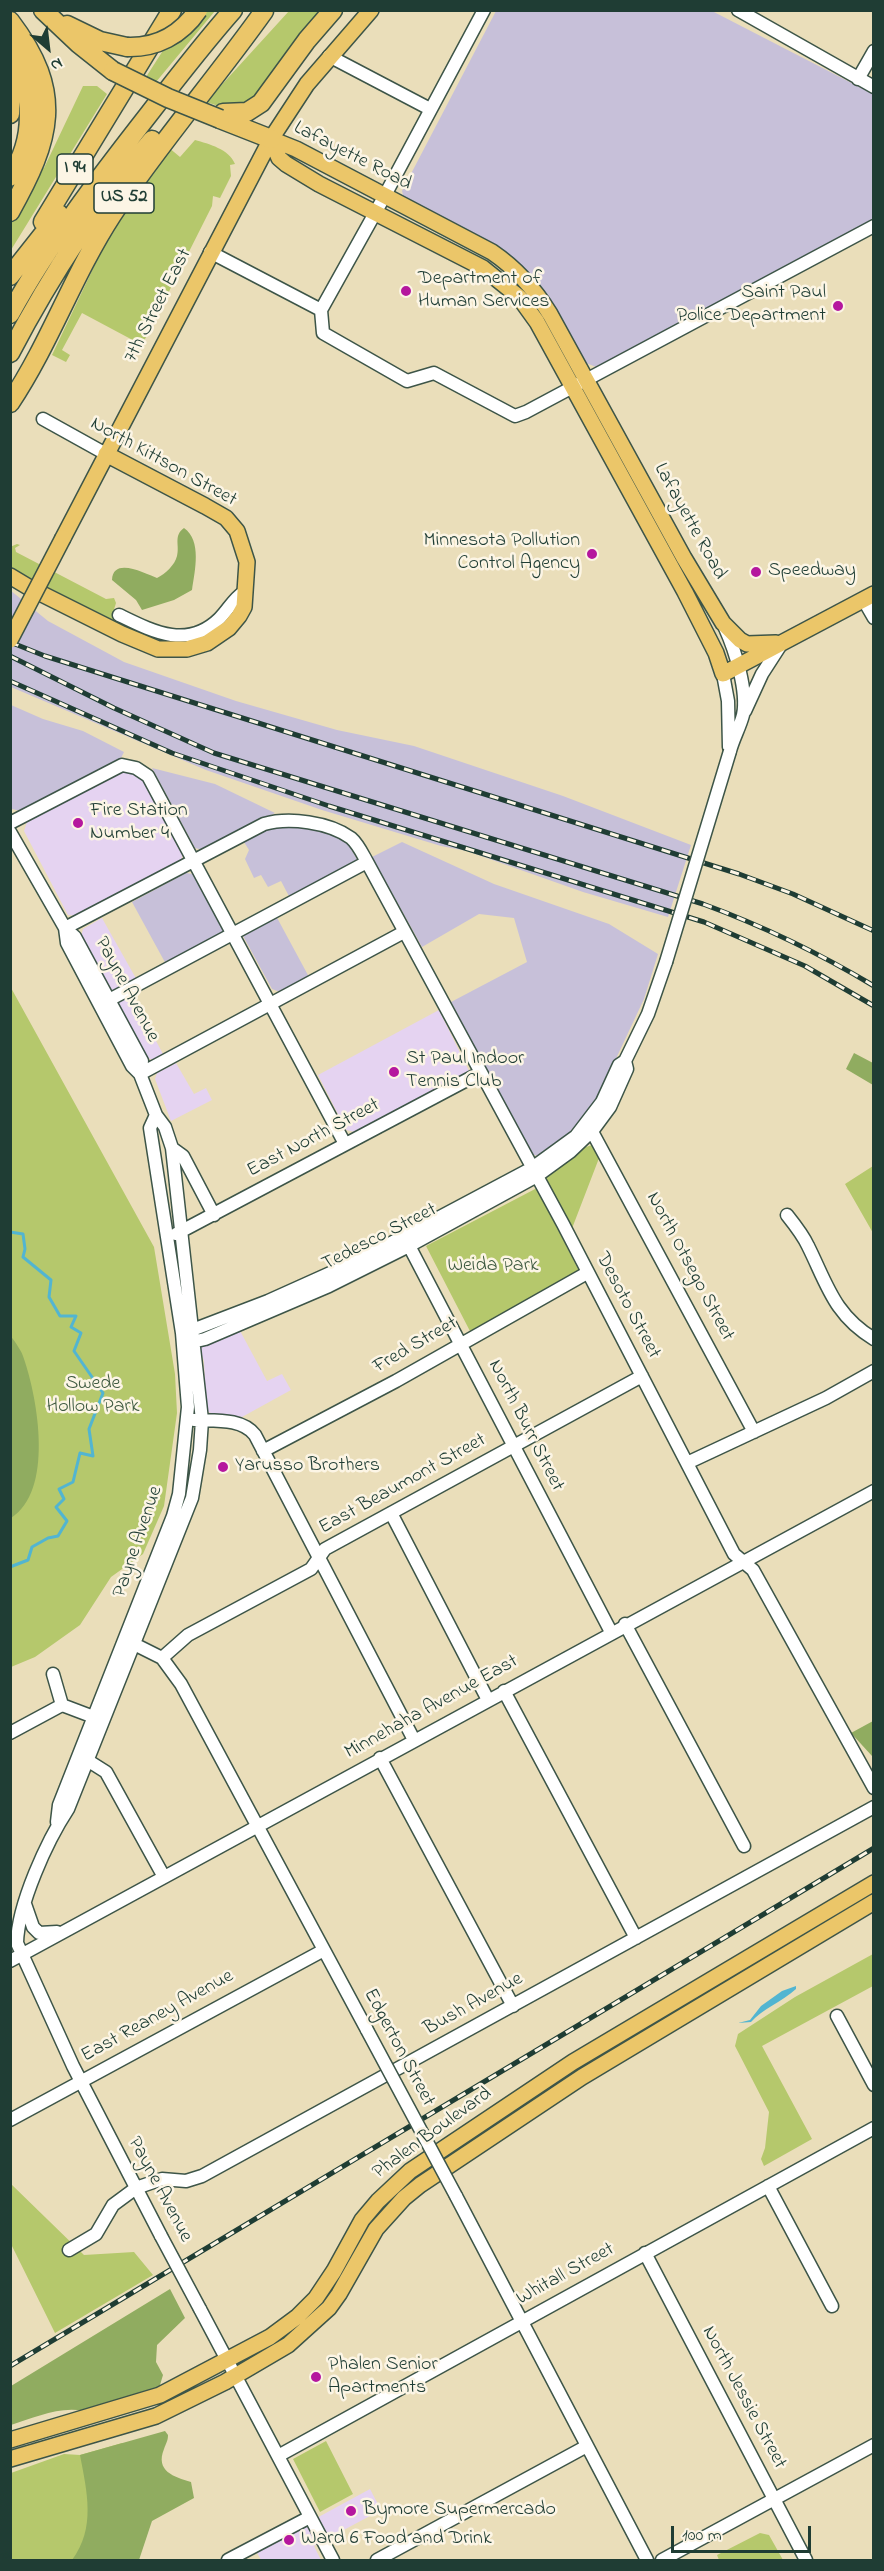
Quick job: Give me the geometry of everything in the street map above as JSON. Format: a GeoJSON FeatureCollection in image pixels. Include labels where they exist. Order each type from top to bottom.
{"type":"FeatureCollection","features":[{"type":"Feature","properties":{"kind":"highway","name":"I 94"},"geometry":{"type":"LineString","coordinates":[[10,275],[172,10]]}},
{"type":"Feature","properties":{"kind":"highway"},"geometry":{"type":"LineString","coordinates":[[44,11],[94,38],[127,47],[144,46],[165,40],[184,28],[198,10]]}},
{"type":"Feature","properties":{"kind":"highway"},"geometry":{"type":"LineString","coordinates":[[10,275],[222,10]]}},
{"type":"Feature","properties":{"kind":"highway"},"geometry":{"type":"LineString","coordinates":[[10,314],[39,266],[94,186],[193,56],[233,10]]}},
{"type":"Feature","properties":{"kind":"highway"},"geometry":{"type":"LineString","coordinates":[[221,116],[247,112],[261,103],[307,40],[333,10]]}},
{"type":"Feature","properties":{"kind":"highway"},"geometry":{"type":"LineString","coordinates":[[44,11],[79,44],[113,71],[168,98],[221,116],[271,139]]}},
{"type":"Feature","properties":{"kind":"highway","name":"I 94"},"geometry":{"type":"LineString","coordinates":[[10,353],[54,273],[111,190],[185,100],[264,11]]}},
{"type":"Feature","properties":{"kind":"highway","name":"US 52"},"geometry":{"type":"LineString","coordinates":[[10,403],[34,367],[112,216],[152,158],[264,11]]}},
{"type":"Feature","properties":{"kind":"highway"},"geometry":{"type":"LineString","coordinates":[[10,21],[39,69],[44,85],[47,117],[41,151],[10,212]]}},
{"type":"Feature","properties":{"kind":"highway"},"geometry":{"type":"LineString","coordinates":[[10,44],[25,78],[29,122],[22,155],[10,177]]}},
{"type":"Feature","properties":{"kind":"highway"},"geometry":{"type":"LineString","coordinates":[[10,81],[10,114]]}},
{"type":"Feature","properties":{"kind":"main road","name":"7th Street East"},"geometry":{"type":"LineString","coordinates":[[10,640],[210,252],[271,139],[295,100],[329,56],[372,10]]}},
{"type":"Feature","properties":{"kind":"main road","name":"Lafayette Road"},"geometry":{"type":"LineString","coordinates":[[271,139],[279,158],[319,184],[380,205],[492,252],[519,273],[540,297],[684,558],[723,622]]}},
{"type":"Feature","properties":{"kind":"main road","name":"Lafayette Road"},"geometry":{"type":"LineString","coordinates":[[380,205],[483,268],[519,297],[537,322],[685,592],[716,653],[723,674]]}},
{"type":"Feature","properties":{"kind":"main road","name":"North Kittson Street"},"geometry":{"type":"LineString","coordinates":[[10,576],[142,644],[172,651],[207,643],[229,628],[244,607],[247,576],[243,546],[237,531],[226,519],[105,454]]}},
{"type":"Feature","properties":{"kind":"main road"},"geometry":{"type":"LineString","coordinates":[[723,674],[868,597]]}},
{"type":"Feature","properties":{"kind":"main road"},"geometry":{"type":"LineString","coordinates":[[723,622],[747,644],[782,643]]}},
{"type":"Feature","properties":{"kind":"main road","name":"Phalen Boulevard"},"geometry":{"type":"LineString","coordinates":[[10,2440],[160,2396],[270,2337],[307,2307],[334,2271],[362,2220],[378,2201],[410,2172],[573,2062],[873,1883]]}},
{"type":"Feature","properties":{"kind":"main road","name":"Phalen Boulevard"},"geometry":{"type":"LineString","coordinates":[[10,2459],[165,2412],[235,2376],[288,2345],[319,2319],[339,2294],[376,2229],[404,2198],[420,2185],[582,2077],[873,1902]]}},
{"type":"Feature","properties":{"kind":"street"},"geometry":{"type":"LineString","coordinates":[[484,10],[321,310],[323,333],[406,381],[434,373],[515,416],[873,226]]}},
{"type":"Feature","properties":{"kind":"street"},"geometry":{"type":"LineString","coordinates":[[738,10],[757,15],[873,87]]}},
{"type":"Feature","properties":{"kind":"street"},"geometry":{"type":"LineString","coordinates":[[858,79],[873,51]]}},
{"type":"Feature","properties":{"kind":"street"},"geometry":{"type":"LineString","coordinates":[[329,56],[430,109]]}},
{"type":"Feature","properties":{"kind":"street"},"geometry":{"type":"LineString","coordinates":[[210,252],[321,310]]}},
{"type":"Feature","properties":{"kind":"street","name":"North Kittson Street"},"geometry":{"type":"LineString","coordinates":[[43,419],[105,454]]}},
{"type":"Feature","properties":{"kind":"street"},"geometry":{"type":"LineString","coordinates":[[119,615],[162,635],[187,635],[209,627],[219,619],[234,599],[244,592]]}},
{"type":"Feature","properties":{"kind":"street"},"geometry":{"type":"LineString","coordinates":[[868,597],[873,618]]}},
{"type":"Feature","properties":{"kind":"street","name":"Lafayette Road"},"geometry":{"type":"LineString","coordinates":[[579,1139],[590,1127],[619,1065],[624,1061],[648,1014],[743,715],[738,666],[723,622]]}},
{"type":"Feature","properties":{"kind":"street"},"geometry":{"type":"LineString","coordinates":[[743,715],[762,674],[782,643]]}},
{"type":"Feature","properties":{"kind":"street","name":"Lafayette Road"},"geometry":{"type":"LineString","coordinates":[[723,674],[728,701],[730,751]]}},
{"type":"Feature","properties":{"kind":"street"},"geometry":{"type":"LineString","coordinates":[[10,823],[122,765],[136,768],[148,776],[345,1144]]}},
{"type":"Feature","properties":{"kind":"street","name":"Desoto Street"},"geometry":{"type":"LineString","coordinates":[[194,861],[272,822],[315,824],[328,827],[351,839],[367,861],[534,1172],[734,1554],[753,1570],[873,1788]]}},
{"type":"Feature","properties":{"kind":"street","name":"Payne Avenue"},"geometry":{"type":"LineString","coordinates":[[10,832],[65,928],[75,937],[142,1061],[140,1074]]}},
{"type":"Feature","properties":{"kind":"street"},"geometry":{"type":"LineString","coordinates":[[65,928],[194,861]]}},
{"type":"Feature","properties":{"kind":"street"},"geometry":{"type":"LineString","coordinates":[[109,1000],[367,861]]}},
{"type":"Feature","properties":{"kind":"street","name":"Payne Avenue"},"geometry":{"type":"LineString","coordinates":[[65,928],[67,943],[132,1066],[140,1074],[156,1115],[165,1127],[172,1148],[181,1233],[188,1338],[187,1420],[176,1506],[130,1642]]}},
{"type":"Feature","properties":{"kind":"street"},"geometry":{"type":"LineString","coordinates":[[140,1074],[404,932]]}},
{"type":"Feature","properties":{"kind":"street","name":"East North Street"},"geometry":{"type":"LineString","coordinates":[[165,1236],[181,1233],[480,1073]]}},
{"type":"Feature","properties":{"kind":"street","name":"Payne Avenue"},"geometry":{"type":"LineString","coordinates":[[56,1826],[59,1805],[192,1498],[200,1450],[202,1420],[188,1338],[165,1236],[150,1128],[156,1115]]}},
{"type":"Feature","properties":{"kind":"street","name":"North Otsego Street"},"geometry":{"type":"LineString","coordinates":[[590,1127],[754,1432]]}},
{"type":"Feature","properties":{"kind":"street","name":"Tedesco Street"},"geometry":{"type":"LineString","coordinates":[[188,1338],[407,1241],[534,1172],[579,1139]]}},
{"type":"Feature","properties":{"kind":"street","name":"Payne Avenue"},"geometry":{"type":"LineString","coordinates":[[172,1148],[183,1156],[214,1215]]}},
{"type":"Feature","properties":{"kind":"street"},"geometry":{"type":"LineString","coordinates":[[787,1215],[803,1235],[825,1287],[838,1308],[855,1326],[873,1339]]}},
{"type":"Feature","properties":{"kind":"street","name":"North Burr Street"},"geometry":{"type":"LineString","coordinates":[[407,1241],[611,1632]]}},
{"type":"Feature","properties":{"kind":"street","name":"Fred Street"},"geometry":{"type":"LineString","coordinates":[[263,1451],[587,1273]]}},
{"type":"Feature","properties":{"kind":"street"},"geometry":{"type":"LineString","coordinates":[[687,1463],[826,1398],[873,1371]]}},
{"type":"Feature","properties":{"kind":"street","name":"East Beaumont Street"},"geometry":{"type":"LineString","coordinates":[[162,1658],[188,1635],[311,1569],[325,1549],[642,1376]]}},
{"type":"Feature","properties":{"kind":"street"},"geometry":{"type":"LineString","coordinates":[[187,1420],[232,1422],[249,1428],[414,1740]]}},
{"type":"Feature","properties":{"kind":"street","name":"Minnehaha Avenue East"},"geometry":{"type":"LineString","coordinates":[[16,1958],[625,1624],[873,1492]]}},
{"type":"Feature","properties":{"kind":"street"},"geometry":{"type":"LineString","coordinates":[[390,1513],[488,1700]]}},
{"type":"Feature","properties":{"kind":"street"},"geometry":{"type":"LineString","coordinates":[[625,1624],[744,1846]]}},
{"type":"Feature","properties":{"kind":"street","name":"Edgerton Street"},"geometry":{"type":"LineString","coordinates":[[130,1642],[162,1658],[182,1684],[456,2196],[647,2560]]}},
{"type":"Feature","properties":{"kind":"street"},"geometry":{"type":"LineString","coordinates":[[53,1674],[62,1705]]}},
{"type":"Feature","properties":{"kind":"street"},"geometry":{"type":"LineString","coordinates":[[504,1691],[636,1938]]}},
{"type":"Feature","properties":{"kind":"street"},"geometry":{"type":"LineString","coordinates":[[10,1733],[62,1705],[98,1718]]}},
{"type":"Feature","properties":{"kind":"street","name":"Payne Avenue"},"geometry":{"type":"LineString","coordinates":[[98,1718],[87,1760],[68,1809],[56,1826],[18,1923],[16,1958],[333,2560]]}},
{"type":"Feature","properties":{"kind":"street"},"geometry":{"type":"LineString","coordinates":[[380,1758],[513,2006]]}},
{"type":"Feature","properties":{"kind":"street"},"geometry":{"type":"LineString","coordinates":[[87,1760],[106,1772],[164,1877]]}},
{"type":"Feature","properties":{"kind":"street","name":"Bush Avenue"},"geometry":{"type":"LineString","coordinates":[[69,2250],[96,2234],[113,2205],[136,2188],[162,2179],[186,2181],[202,2176],[873,1807]]}},
{"type":"Feature","properties":{"kind":"street"},"geometry":{"type":"LineString","coordinates":[[25,1904],[33,1927],[39,1933],[49,1934],[67,1930]]}},
{"type":"Feature","properties":{"kind":"street","name":"East Reaney Avenue"},"geometry":{"type":"LineString","coordinates":[[10,2120],[324,1950]]}},
{"type":"Feature","properties":{"kind":"street"},"geometry":{"type":"LineString","coordinates":[[837,2016],[873,2085]]}},
{"type":"Feature","properties":{"kind":"street","name":"Whitall Street"},"geometry":{"type":"LineString","coordinates":[[278,2456],[873,2128]]}},
{"type":"Feature","properties":{"kind":"street"},"geometry":{"type":"LineString","coordinates":[[768,2186],[832,2306]]}},
{"type":"Feature","properties":{"kind":"street","name":"North Jessie Street"},"geometry":{"type":"LineString","coordinates":[[645,2253],[806,2560]]}},
{"type":"Feature","properties":{"kind":"street"},"geometry":{"type":"LineString","coordinates":[[662,2560],[873,2445]]}},
{"type":"Feature","properties":{"kind":"street"},"geometry":{"type":"LineString","coordinates":[[377,2560],[586,2446]]}},
{"type":"Feature","properties":{"kind":"street"},"geometry":{"type":"LineString","coordinates":[[228,2560],[310,2517]]}},
{"type":"Feature","properties":{"kind":"shaded area"},"geometry":{"type":"Polygon","coordinates":[[[496,11],[712,11],[873,94],[873,219],[596,367],[581,361],[541,286],[512,259],[405,202],[402,191],[496,11]]]}},
{"type":"Feature","properties":{"kind":"shaded area"},"geometry":{"type":"Polygon","coordinates":[[[10,590],[48,621],[124,662],[236,701],[337,730],[414,746],[563,796],[691,845],[668,917],[583,892],[467,851],[441,846],[322,810],[206,770],[11,687],[10,590]]]}},
{"type":"Feature","properties":{"kind":"shaded area"},"geometry":{"type":"Polygon","coordinates":[[[11,705],[43,719],[83,731],[124,752],[121,758],[20,811],[12,809],[11,705]]]}},
{"type":"Feature","properties":{"kind":"shaded area"},"geometry":{"type":"Polygon","coordinates":[[[152,768],[215,784],[275,813],[203,850],[195,848],[152,768]]]}},
{"type":"Feature","properties":{"kind":"shaded area"},"geometry":{"type":"Polygon","coordinates":[[[122,772],[133,773],[142,778],[183,853],[181,861],[77,916],[68,915],[24,831],[27,822],[122,772]]]}},
{"type":"Feature","properties":{"kind":"shaded area"},"geometry":{"type":"Polygon","coordinates":[[[277,825],[323,829],[345,838],[359,863],[291,900],[281,881],[268,887],[261,875],[254,878],[245,859],[249,850],[244,842],[277,825]]]}},
{"type":"Feature","properties":{"kind":"shaded area"},"geometry":{"type":"Polygon","coordinates":[[[402,842],[494,884],[609,924],[658,954],[644,999],[597,1099],[564,1139],[541,1156],[532,1155],[451,1002],[527,962],[514,918],[479,914],[422,947],[372,857],[402,842]]]}},
{"type":"Feature","properties":{"kind":"shaded area"},"geometry":{"type":"Polygon","coordinates":[[[186,873],[193,874],[225,930],[225,935],[167,966],[132,902],[186,873]]]}},
{"type":"Feature","properties":{"kind":"shaded area"},"geometry":{"type":"Polygon","coordinates":[[[275,914],[309,977],[280,992],[272,989],[242,934],[275,914]]]}},
{"type":"Feature","properties":{"kind":"shaded area"},"geometry":{"type":"Polygon","coordinates":[[[102,918],[138,982],[112,996],[81,937],[83,929],[102,918]]]}},
{"type":"Feature","properties":{"kind":"shaded area"},"geometry":{"type":"Polygon","coordinates":[[[130,992],[163,1054],[153,1060],[145,1057],[117,1002],[130,992]]]}},
{"type":"Feature","properties":{"kind":"shaded area","name":"St Paul Indoor Tennis Club"},"geometry":{"type":"Polygon","coordinates":[[[439,1010],[469,1071],[355,1132],[346,1130],[318,1075],[439,1010]]]}},
{"type":"Feature","properties":{"kind":"shaded area"},"geometry":{"type":"Polygon","coordinates":[[[176,1063],[194,1094],[206,1088],[212,1100],[171,1121],[155,1079],[157,1073],[176,1063]]]}},
{"type":"Feature","properties":{"kind":"shaded area"},"geometry":{"type":"Polygon","coordinates":[[[238,1327],[267,1381],[282,1374],[291,1390],[242,1417],[211,1413],[206,1411],[204,1361],[200,1350],[202,1345],[238,1327]]]}},
{"type":"Feature","properties":{"kind":"shaded area"},"geometry":{"type":"Polygon","coordinates":[[[370,2489],[381,2510],[314,2546],[321,2560],[261,2560],[256,2551],[370,2489]]]}},
{"type":"Feature","properties":{"kind":"green space"},"geometry":{"type":"Polygon","coordinates":[[[204,11],[215,11],[156,82],[146,77],[164,49],[204,11]]]}},
{"type":"Feature","properties":{"kind":"green space"},"geometry":{"type":"Polygon","coordinates":[[[289,11],[326,11],[252,103],[225,108],[206,102],[289,11]]]}},
{"type":"Feature","properties":{"kind":"green space"},"geometry":{"type":"Polygon","coordinates":[[[83,86],[97,86],[107,94],[11,250],[11,222],[39,169],[44,168],[83,86]]]}},
{"type":"Feature","properties":{"kind":"green space"},"geometry":{"type":"Polygon","coordinates":[[[195,140],[212,145],[228,154],[235,164],[230,165],[231,176],[220,198],[213,196],[212,206],[142,345],[82,313],[62,350],[70,355],[66,362],[52,355],[110,233],[168,147],[180,157],[195,140]]]}},
{"type":"Feature","properties":{"kind":"green space"},"geometry":{"type":"Polygon","coordinates":[[[184,528],[190,534],[195,548],[196,565],[192,590],[174,600],[142,610],[136,600],[112,580],[114,573],[124,568],[157,578],[174,563],[178,552],[178,537],[184,528]]]}},
{"type":"Feature","properties":{"kind":"green space"},"geometry":{"type":"Polygon","coordinates":[[[20,545],[15,548],[16,552],[106,599],[114,598],[116,603],[113,613],[116,618],[114,622],[15,570],[11,566],[10,547],[20,545]]]}},
{"type":"Feature","properties":{"kind":"green space","name":"Swede Hollow Park"},"geometry":{"type":"Polygon","coordinates":[[[10,986],[154,1247],[175,1374],[177,1413],[164,1506],[143,1554],[111,1577],[80,1625],[35,1657],[11,1667],[10,986]]]}},
{"type":"Feature","properties":{"kind":"green space"},"geometry":{"type":"Polygon","coordinates":[[[854,1053],[873,1063],[873,1085],[846,1069],[854,1053]]]}},
{"type":"Feature","properties":{"kind":"green space"},"geometry":{"type":"Polygon","coordinates":[[[592,1145],[597,1147],[601,1153],[571,1231],[546,1183],[547,1176],[583,1148],[592,1145]]]}},
{"type":"Feature","properties":{"kind":"green space"},"geometry":{"type":"Polygon","coordinates":[[[873,1166],[873,1233],[845,1184],[873,1166]]]}},
{"type":"Feature","properties":{"kind":"green space","name":"Weida Park"},"geometry":{"type":"Polygon","coordinates":[[[537,1188],[580,1273],[472,1335],[426,1246],[537,1188]]]}},
{"type":"Feature","properties":{"kind":"green space"},"geometry":{"type":"Polygon","coordinates":[[[10,1335],[22,1353],[29,1376],[34,1397],[39,1444],[38,1467],[33,1488],[24,1505],[11,1518],[10,1335]]]}},
{"type":"Feature","properties":{"kind":"green space"},"geometry":{"type":"Polygon","coordinates":[[[873,1721],[874,1755],[872,1756],[851,1733],[873,1721]]]}},
{"type":"Feature","properties":{"kind":"green space"},"geometry":{"type":"Polygon","coordinates":[[[873,1954],[873,1986],[762,2046],[812,2139],[764,2166],[761,2159],[765,2148],[769,2112],[735,2046],[738,2034],[795,1997],[873,1954]]]}},
{"type":"Feature","properties":{"kind":"green space"},"geometry":{"type":"Polygon","coordinates":[[[10,2183],[84,2255],[134,2252],[153,2275],[55,2333],[11,2244],[10,2183]]]}},
{"type":"Feature","properties":{"kind":"green space"},"geometry":{"type":"Polygon","coordinates":[[[170,2289],[185,2318],[157,2345],[156,2362],[163,2375],[160,2385],[153,2390],[84,2411],[56,2411],[11,2425],[11,2386],[170,2289]]]}},
{"type":"Feature","properties":{"kind":"green space"},"geometry":{"type":"Polygon","coordinates":[[[165,2431],[168,2435],[162,2457],[164,2468],[178,2478],[191,2482],[194,2498],[152,2521],[139,2560],[72,2560],[80,2548],[88,2509],[80,2455],[165,2431]]]}},
{"type":"Feature","properties":{"kind":"green space"},"geometry":{"type":"Polygon","coordinates":[[[326,2441],[353,2494],[320,2512],[293,2459],[326,2441]]]}},
{"type":"Feature","properties":{"kind":"green space"},"geometry":{"type":"Polygon","coordinates":[[[122,2443],[105,2560],[11,2560],[11,2473],[64,2454],[80,2455],[122,2443]]]}},
{"type":"Feature","properties":{"kind":"green space"},"geometry":{"type":"Polygon","coordinates":[[[760,2533],[769,2535],[783,2560],[719,2560],[717,2555],[760,2533]]]}},
{"type":"Feature","properties":{"kind":"water"},"geometry":{"type":"Polygon","coordinates":[[[796,1986],[790,1994],[751,2022],[738,2023],[750,2020],[761,2006],[782,1991],[796,1986]]]}},
{"type":"Feature","properties":{"kind":"waterway"},"geometry":{"type":"LineString","coordinates":[[10,1232],[23,1234],[25,1249],[23,1257],[51,1280],[49,1297],[60,1316],[76,1316],[71,1327],[81,1333],[74,1351],[103,1393],[89,1429],[93,1456],[80,1453],[73,1482],[59,1489],[64,1499],[56,1507],[67,1521],[58,1536],[48,1538],[32,1547],[28,1560],[10,1567]]}},
{"type":"Feature","properties":{"kind":"railway"},"geometry":{"type":"LineString","coordinates":[[10,642],[45,656],[739,874],[793,894],[874,931]]}},
{"type":"Feature","properties":{"kind":"railway"},"geometry":{"type":"LineString","coordinates":[[10,656],[114,708],[214,753],[703,904],[790,941],[874,986]]}},
{"type":"Feature","properties":{"kind":"railway"},"geometry":{"type":"LineString","coordinates":[[10,681],[172,753],[329,806],[704,922],[805,966],[874,1006]]}},
{"type":"Feature","properties":{"kind":"railway"},"geometry":{"type":"LineString","coordinates":[[10,2366],[874,1848]]}},
{"type":"Feature","properties":{"kind":"place","name":"Department of Human Services"},"geometry":{"type":"Point","coordinates":[406,291]}},
{"type":"Feature","properties":{"kind":"place","name":"Saint Paul Police Department"},"geometry":{"type":"Point","coordinates":[838,306]}},
{"type":"Feature","properties":{"kind":"place","name":"Minnesota Pollution Control Agency"},"geometry":{"type":"Point","coordinates":[592,554]}},
{"type":"Feature","properties":{"kind":"place","name":"Speedway"},"geometry":{"type":"Point","coordinates":[756,572]}},
{"type":"Feature","properties":{"kind":"place","name":"Fire Station Number 4"},"geometry":{"type":"Point","coordinates":[78,823]}},
{"type":"Feature","properties":{"kind":"place","name":"St Paul Indoor Tennis Club"},"geometry":{"type":"Point","coordinates":[394,1072]}},
{"type":"Feature","properties":{"kind":"place","name":"Yarusso Brothers"},"geometry":{"type":"Point","coordinates":[223,1467]}},
{"type":"Feature","properties":{"kind":"place","name":"Phalen Senior Apartments"},"geometry":{"type":"Point","coordinates":[316,2377]}},
{"type":"Feature","properties":{"kind":"place","name":"Bymore Supermercado"},"geometry":{"type":"Point","coordinates":[351,2511]}},
{"type":"Feature","properties":{"kind":"place","name":"Ward 6 Food and Drink"},"geometry":{"type":"Point","coordinates":[289,2540]}}]}
